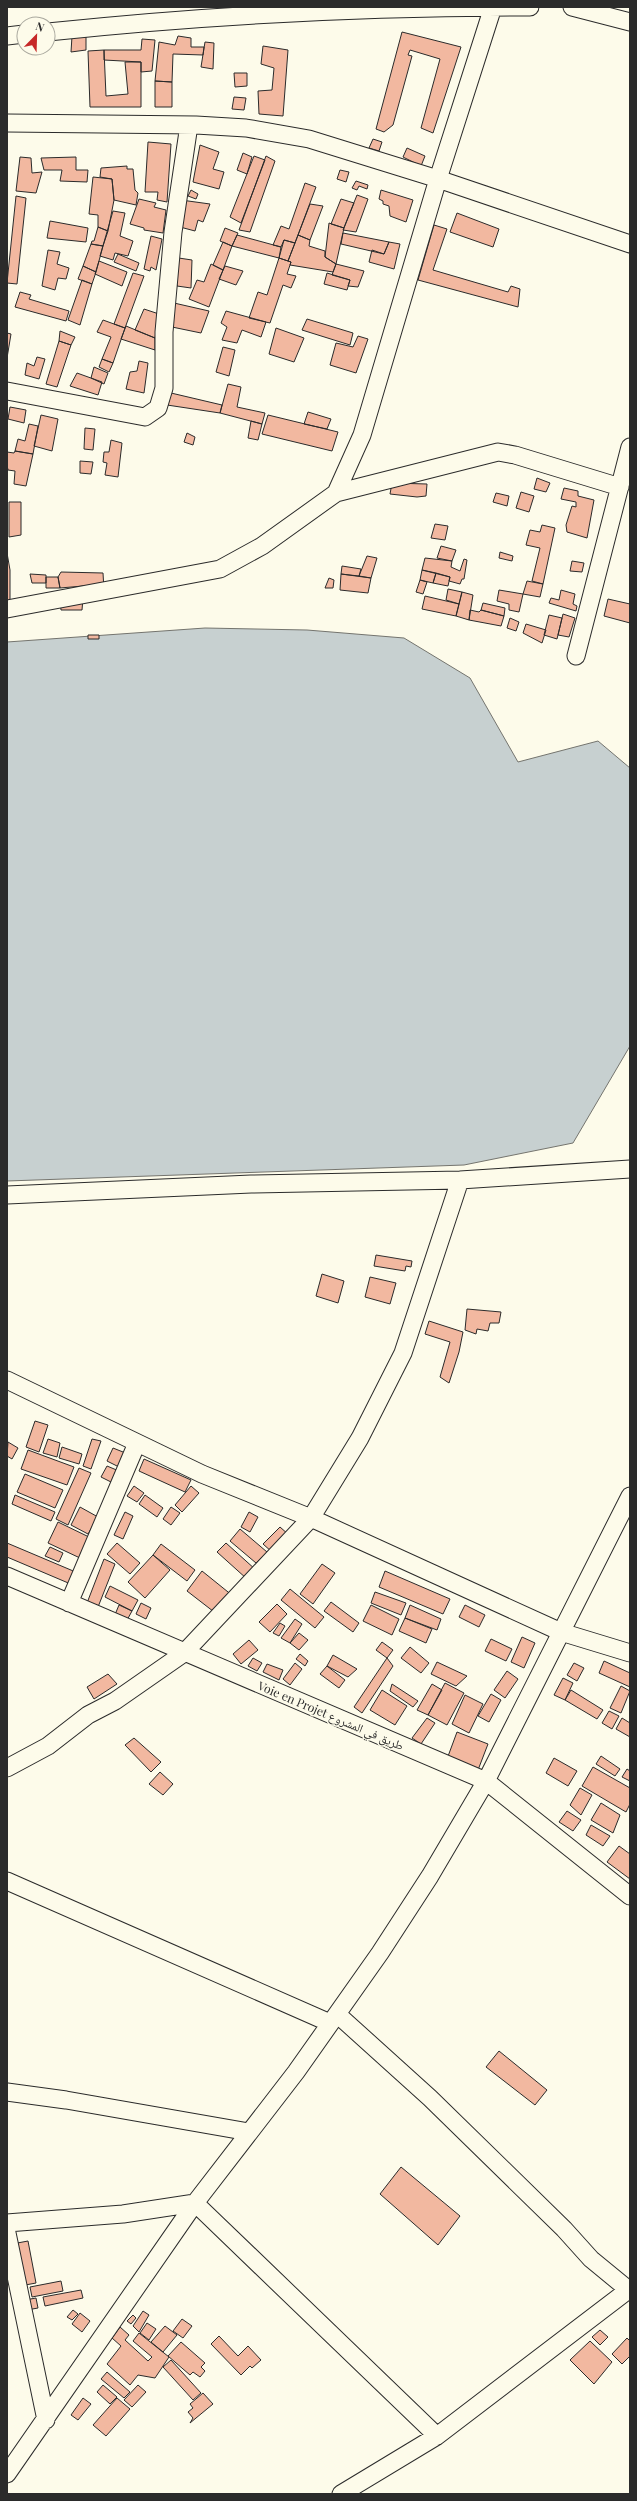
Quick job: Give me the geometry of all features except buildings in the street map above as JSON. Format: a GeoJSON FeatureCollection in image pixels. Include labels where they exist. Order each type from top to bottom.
{"type":"FeatureCollection","features":[{"type":"Feature","properties":{"kind":"street"},"geometry":{"type":"LineString","coordinates":[[336,493],[362,435],[438,179],[492,7]]}},
{"type":"Feature","properties":{"kind":"street"},"geometry":{"type":"LineString","coordinates":[[56,31],[154,21],[409,8],[530,7]]}},
{"type":"Feature","properties":{"kind":"street"},"geometry":{"type":"LineString","coordinates":[[572,7],[630,22]]}},
{"type":"Feature","properties":{"kind":"street"},"geometry":{"type":"LineString","coordinates":[[7,123],[189,125],[246,128],[309,139],[438,179],[630,244]]}},
{"type":"Feature","properties":{"kind":"street"},"geometry":{"type":"LineString","coordinates":[[7,391],[145,417],[158,408],[164,388],[164,332],[173,232],[189,125]]}},
{"type":"Feature","properties":{"kind":"street"},"geometry":{"type":"LineString","coordinates":[[576,656],[630,448]]}},
{"type":"Feature","properties":{"kind":"street"},"geometry":{"type":"LineString","coordinates":[[7,609],[220,569],[262,546],[336,493],[498,452],[515,455],[620,487]]}},
{"type":"Feature","properties":{"kind":"street"},"geometry":{"type":"LineString","coordinates":[[7,1195],[251,1184],[460,1180],[630,1169]]}},
{"type":"Feature","properties":{"kind":"street"},"geometry":{"type":"LineString","coordinates":[[7,1768],[48,1746],[88,1715],[115,1701],[184,1653],[311,1518],[360,1438],[403,1353],[460,1180]]}},
{"type":"Feature","properties":{"kind":"street"},"geometry":{"type":"LineString","coordinates":[[7,1380],[202,1474],[311,1518],[561,1632],[630,1653]]}},
{"type":"Feature","properties":{"kind":"street"},"geometry":{"type":"LineString","coordinates":[[69,1603],[137,1443]]}},
{"type":"Feature","properties":{"kind":"street"},"geometry":{"type":"LineString","coordinates":[[7,2474],[46,2420],[195,2203],[333,2019],[380,1953],[426,1882],[486,1781],[630,1496]]}},
{"type":"Feature","properties":{"kind":"street","name":"Voie en Projet طريق في المشروع"},"geometry":{"type":"LineString","coordinates":[[7,1576],[486,1781],[630,1896]]}},
{"type":"Feature","properties":{"kind":"street"},"geometry":{"type":"LineString","coordinates":[[7,1881],[333,2019],[430,2098],[564,2230],[591,2259],[628,2291],[437,2436],[341,2494]]}},
{"type":"Feature","properties":{"kind":"street"},"geometry":{"type":"LineString","coordinates":[[7,2092],[66,2100],[249,2132]]}},
{"type":"Feature","properties":{"kind":"street"},"geometry":{"type":"LineString","coordinates":[[7,2223],[123,2214],[195,2203]]}},
{"type":"Feature","properties":{"kind":"street"},"geometry":{"type":"LineString","coordinates":[[195,2203],[437,2436]]}},
{"type":"Feature","properties":{"kind":"street"},"geometry":{"type":"LineString","coordinates":[[7,2233],[46,2420]]}},
{"type":"Feature","properties":{"kind":"shaded area"},"geometry":{"type":"Polygon","coordinates":[[[205,628],[307,630],[404,638],[470,678],[518,762],[598,741],[630,768],[630,1046],[573,1143],[464,1165],[7,1181],[7,642],[205,628]]]}}]}
